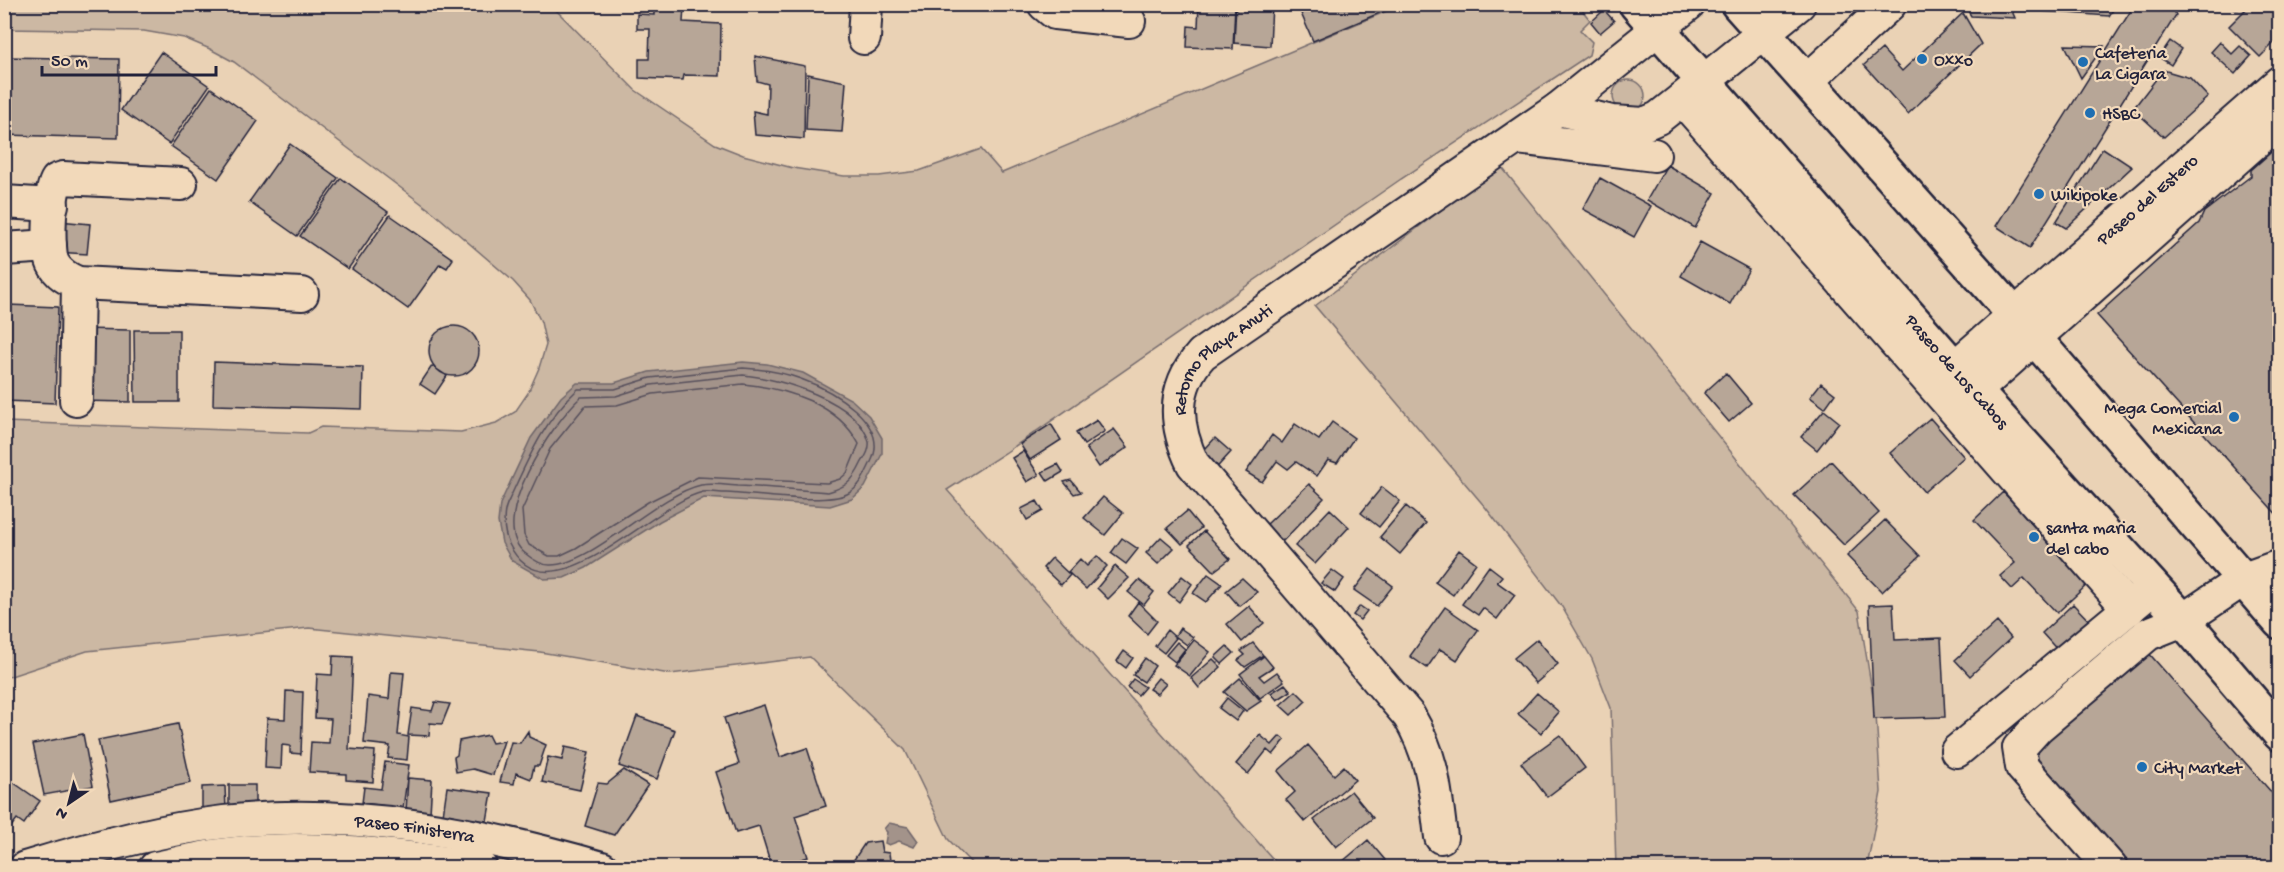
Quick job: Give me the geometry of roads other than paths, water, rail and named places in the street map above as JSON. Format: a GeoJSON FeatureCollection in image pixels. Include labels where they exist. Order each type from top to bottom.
{"type":"FeatureCollection","features":[{"type":"Feature","properties":{"kind":"main road","name":"Paseo de Los Cabos"},"geometry":{"type":"LineString","coordinates":[[1636,4],[1657,30],[1692,91],[1965,379],[2141,598],[2183,620],[2280,734]]}},
{"type":"Feature","properties":{"kind":"main road"},"geometry":{"type":"LineString","coordinates":[[1738,4],[2025,327],[2280,622]]}},
{"type":"Feature","properties":{"kind":"street"},"geometry":{"type":"LineString","coordinates":[[864,38],[866,4]]}},
{"type":"Feature","properties":{"kind":"street"},"geometry":{"type":"LineString","coordinates":[[1044,4],[1056,13],[1129,21]]}},
{"type":"Feature","properties":{"kind":"street","name":"Retorno Playa Anuti"},"geometry":{"type":"LineString","coordinates":[[1441,837],[1432,765],[1424,742],[1409,716],[1193,464],[1182,441],[1178,419],[1179,399],[1191,366],[1202,354],[1558,109],[1689,4]]}},
{"type":"Feature","properties":{"kind":"street"},"geometry":{"type":"LineString","coordinates":[[1558,109],[1612,122],[1644,124],[1658,118],[1765,34],[1799,4]]}},
{"type":"Feature","properties":{"kind":"street"},"geometry":{"type":"LineString","coordinates":[[1807,81],[1890,4]]}},
{"type":"Feature","properties":{"kind":"street","name":"Paseo del Estero"},"geometry":{"type":"LineString","coordinates":[[1965,379],[2025,327],[2168,216],[2280,82]]}},
{"type":"Feature","properties":{"kind":"street"},"geometry":{"type":"LineString","coordinates":[[1692,91],[2141,598],[1957,751]]}},
{"type":"Feature","properties":{"kind":"street","name":"Paseo del Estero"},"geometry":{"type":"LineString","coordinates":[[2216,156],[2280,120]]}},
{"type":"Feature","properties":{"kind":"street"},"geometry":{"type":"LineString","coordinates":[[1516,138],[1654,155]]}},
{"type":"Feature","properties":{"kind":"street"},"geometry":{"type":"LineString","coordinates":[[181,184],[63,178],[54,184],[50,246],[52,262],[58,271],[78,283],[302,294]]}},
{"type":"Feature","properties":{"kind":"street"},"geometry":{"type":"LineString","coordinates":[[4,202],[52,205]]}},
{"type":"Feature","properties":{"kind":"street"},"geometry":{"type":"LineString","coordinates":[[5,249],[50,246]]}},
{"type":"Feature","properties":{"kind":"street"},"geometry":{"type":"LineString","coordinates":[[76,400],[78,283]]}},
{"type":"Feature","properties":{"kind":"street"},"geometry":{"type":"LineString","coordinates":[[2111,867],[2022,767],[2019,748],[2038,727],[2148,634],[2183,620],[2244,579],[2280,566]]}},
{"type":"Feature","properties":{"kind":"street","name":"Paseo Finisterra"},"geometry":{"type":"LineString","coordinates":[[25,867],[89,848],[225,822],[351,820],[457,832],[529,846],[602,867]]}},
{"type":"Feature","properties":{"kind":"street"},"geometry":{"type":"LineString","coordinates":[[225,822],[228,854]]}},
{"type":"Feature","properties":{"kind":"street","name":"Paseo Finisterra"},"geometry":{"type":"LineString","coordinates":[[155,867],[228,854],[278,851],[349,852],[481,867]]}},
{"type":"Feature","properties":{"kind":"water"},"geometry":{"type":"Polygon","coordinates":[[[743,362],[767,364],[803,373],[852,400],[869,416],[882,438],[882,454],[865,487],[852,499],[830,506],[704,498],[660,521],[586,568],[564,578],[544,579],[512,561],[502,543],[498,522],[500,504],[531,438],[561,397],[577,383],[614,383],[649,372],[743,362]]]}},
{"type":"Feature","properties":{"kind":"water"},"geometry":{"type":"Polygon","coordinates":[[[889,823],[908,827],[918,841],[914,847],[899,841],[889,845],[885,843],[887,832],[884,829],[889,823]]]}},
{"type":"Feature","properties":{"kind":"place","name":"Oxxo"},"geometry":{"type":"Point","coordinates":[1922,59]}},
{"type":"Feature","properties":{"kind":"place","name":"Cafeteria La Cigara"},"geometry":{"type":"Point","coordinates":[2083,62]}},
{"type":"Feature","properties":{"kind":"place","name":"HSBC"},"geometry":{"type":"Point","coordinates":[2090,113]}},
{"type":"Feature","properties":{"kind":"place","name":"Wikipoke"},"geometry":{"type":"Point","coordinates":[2039,194]}},
{"type":"Feature","properties":{"kind":"place","name":"Mega Comercial Mexicana"},"geometry":{"type":"Point","coordinates":[2234,417]}},
{"type":"Feature","properties":{"kind":"place","name":"santa maria del cabo"},"geometry":{"type":"Point","coordinates":[2034,537]}},
{"type":"Feature","properties":{"kind":"place","name":"City Market"},"geometry":{"type":"Point","coordinates":[2142,767]}}]}
